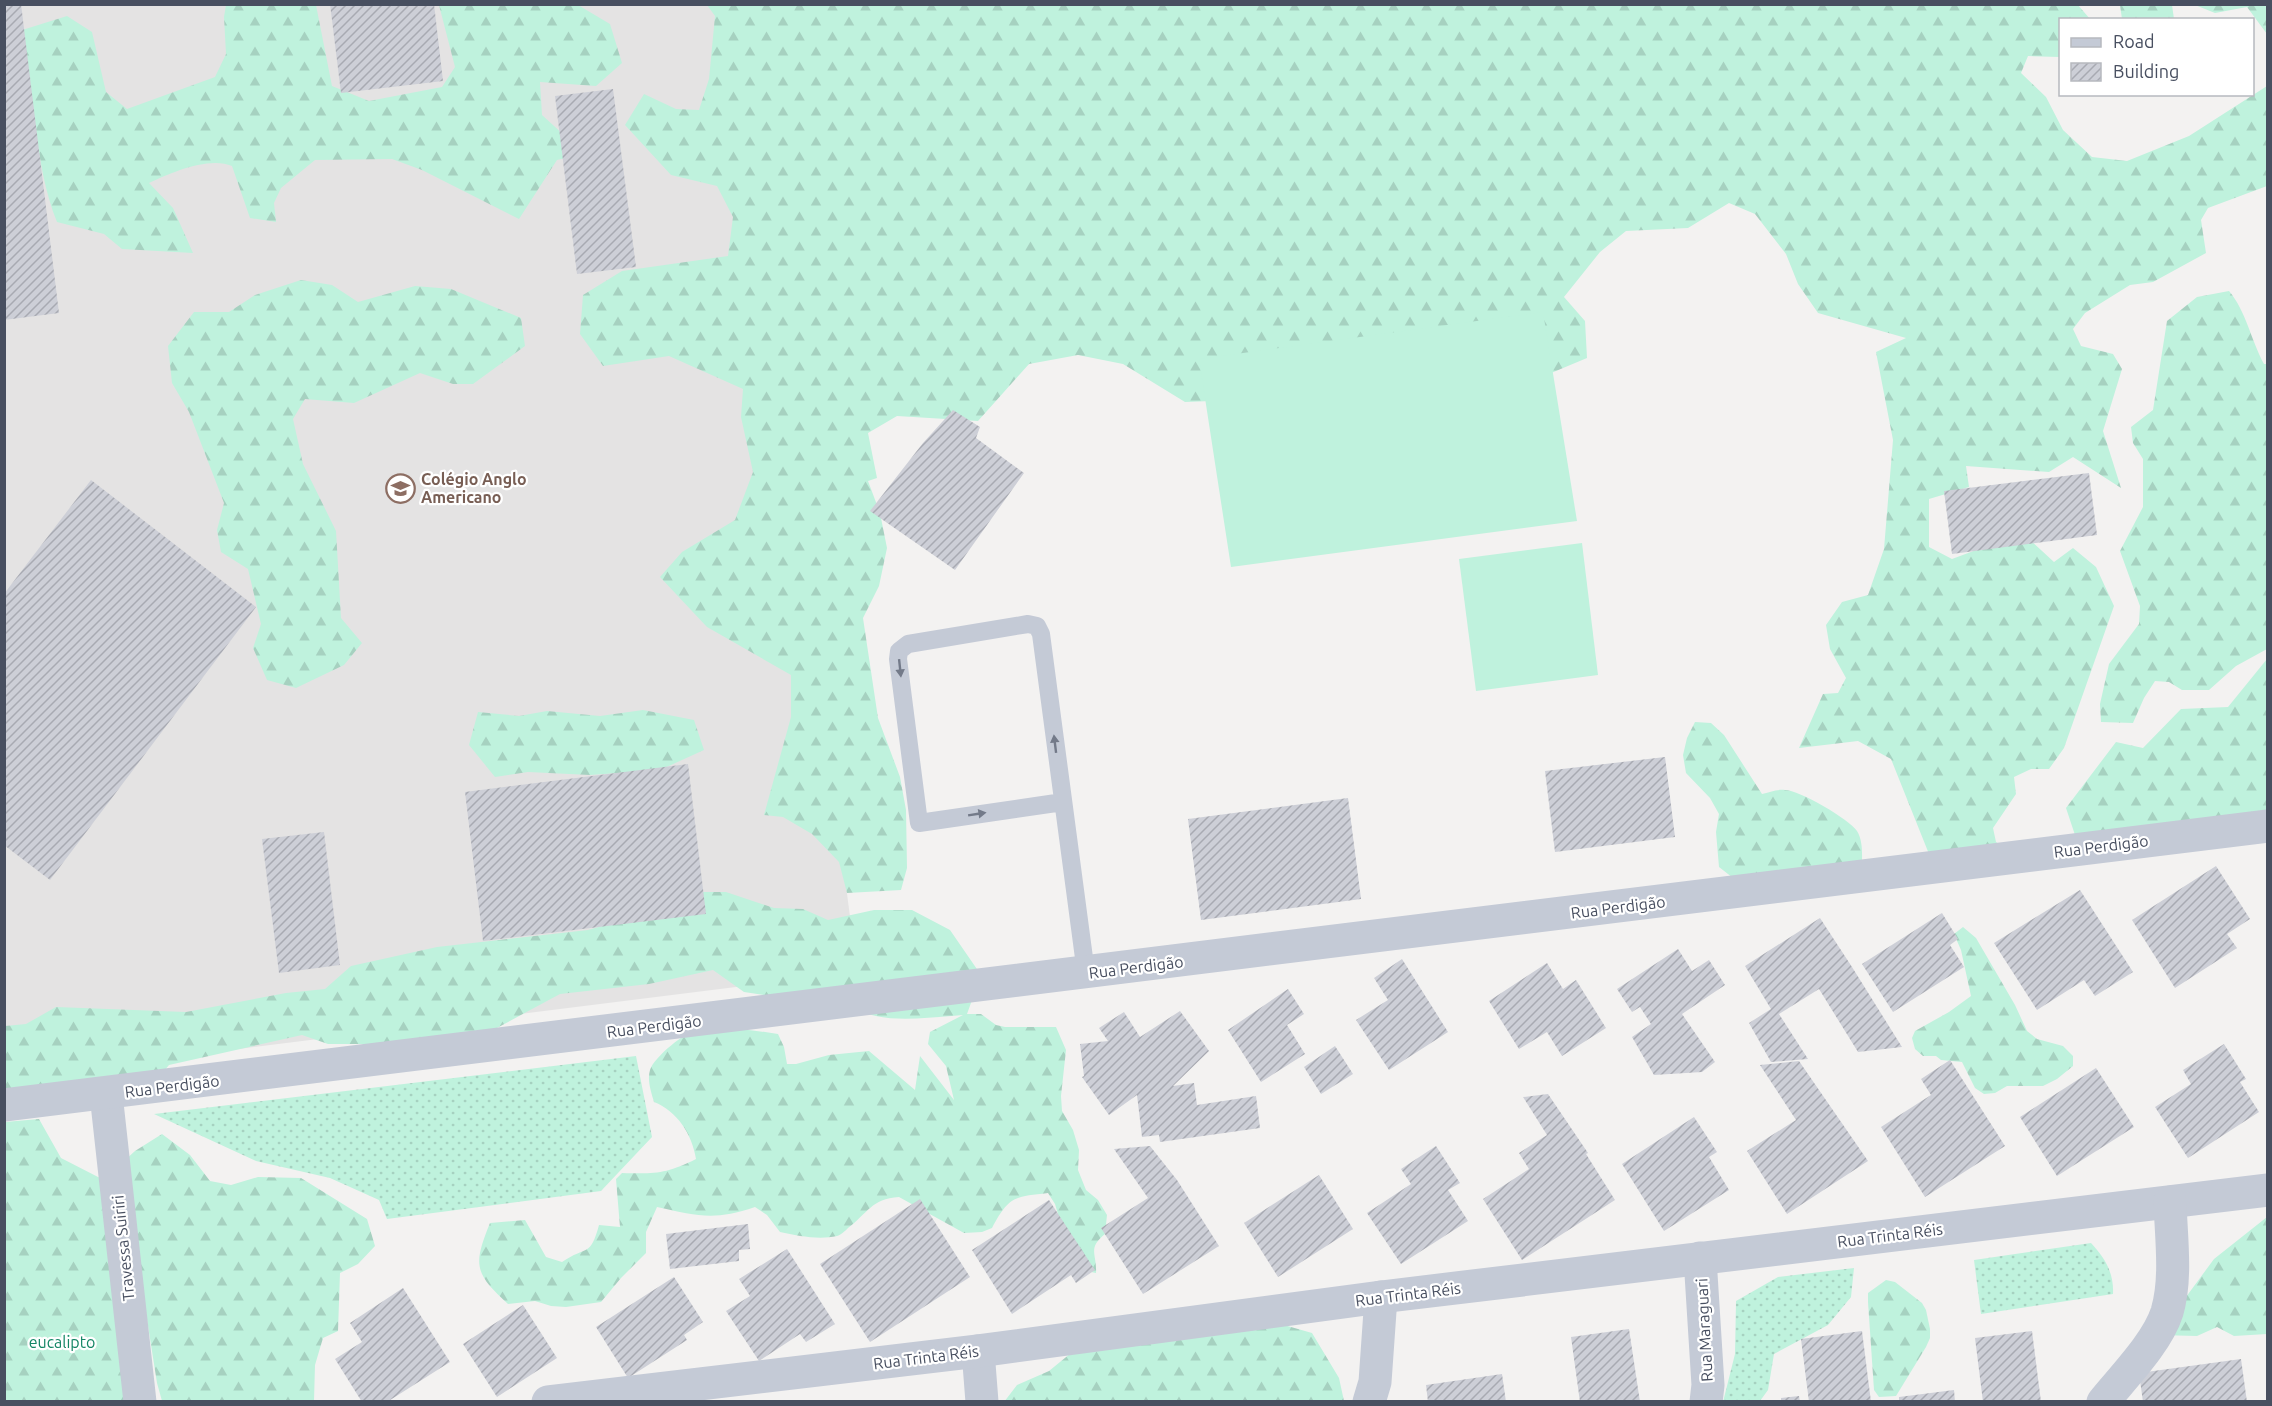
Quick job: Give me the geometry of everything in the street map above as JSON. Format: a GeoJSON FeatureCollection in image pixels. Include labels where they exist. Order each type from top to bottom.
{"type":"FeatureCollection","features":[{"type":"Feature","properties":{"kind":"street","name":"Rua Perdigão"},"geometry":{"type":"LineString","coordinates":[[4,1105],[2268,826]]}},
{"type":"Feature","properties":{"kind":"street","name":"Travessa Suiriri"},"geometry":{"type":"LineString","coordinates":[[106,1094],[140,1401]]}},
{"type":"Feature","properties":{"kind":"street","name":"Rua Trinta Réis"},"geometry":{"type":"LineString","coordinates":[[560,1401],[978,1351],[1381,1297],[2268,1190]]}},
{"type":"Feature","properties":{"kind":"street"},"geometry":{"type":"LineString","coordinates":[[2103,1401],[2153,1339],[2167,1313],[2172,1287],[2170,1202]]}},
{"type":"Feature","properties":{"kind":"street","name":"Rua Maraguari"},"geometry":{"type":"LineString","coordinates":[[1700,1258],[1708,1385],[1706,1401]]}},
{"type":"Feature","properties":{"kind":"street"},"geometry":{"type":"LineString","coordinates":[[1369,1401],[1375,1382],[1381,1297]]}},
{"type":"Feature","properties":{"kind":"street"},"geometry":{"type":"LineString","coordinates":[[978,1351],[982,1401]]}},
{"type":"Feature","properties":{"kind":"lane"},"geometry":{"type":"LineString","coordinates":[[1063,802],[920,823],[898,659],[899,651],[908,644],[958,634],[1028,624],[1037,626],[1041,634],[1086,973]]}},
{"type":"Feature","properties":{"kind":"shaded area","name":"Colégio Anglo Americano"},"geometry":{"type":"Polygon","coordinates":[[[4,5],[734,5],[857,972],[5,1078],[4,5]]]}},
{"type":"Feature","properties":{"kind":"green space"},"geometry":{"type":"Polygon","coordinates":[[[226,5],[316,5],[332,86],[369,101],[442,87],[455,67],[439,5],[578,5],[610,24],[622,63],[596,86],[540,82],[542,115],[565,136],[570,157],[557,160],[519,219],[422,170],[392,159],[315,160],[281,188],[274,203],[276,222],[250,218],[232,166],[223,163],[201,164],[149,183],[173,208],[193,253],[122,249],[104,234],[57,222],[43,176],[29,79],[19,31],[67,16],[92,32],[106,92],[127,109],[215,77],[226,54],[224,17],[226,5]]]}},
{"type":"Feature","properties":{"kind":"green space"},"geometry":{"type":"Polygon","coordinates":[[[707,5],[2078,5],[2089,18],[2059,18],[2059,57],[2028,56],[2021,73],[2046,97],[2063,130],[2092,157],[2127,161],[2189,136],[2267,86],[2267,186],[2208,208],[2201,220],[2206,253],[2153,282],[2130,285],[2085,313],[2073,329],[2081,346],[2113,354],[2122,369],[2103,431],[2121,488],[2073,457],[2049,472],[1966,466],[1969,487],[1929,499],[1929,547],[1952,559],[1995,543],[2030,540],[2054,562],[2073,548],[2096,567],[2114,606],[2064,748],[2049,769],[2031,769],[2014,777],[2016,794],[1993,828],[1996,842],[2005,848],[1933,864],[1891,759],[1858,741],[1799,748],[1823,694],[1838,693],[1846,678],[1830,649],[1826,625],[1842,602],[1868,595],[1884,549],[1893,440],[1876,352],[1906,338],[1818,313],[1798,284],[1786,254],[1755,214],[1729,203],[1688,228],[1626,231],[1600,252],[1564,297],[1585,321],[1587,358],[1544,376],[1266,399],[1185,402],[1123,364],[1078,355],[1029,364],[978,421],[897,416],[868,433],[877,478],[868,481],[880,513],[887,548],[879,586],[863,618],[878,718],[900,777],[906,810],[907,868],[901,890],[847,893],[839,862],[812,834],[783,817],[764,815],[791,717],[791,675],[707,627],[660,577],[682,552],[735,520],[753,472],[741,417],[743,389],[669,356],[603,366],[580,334],[583,295],[622,271],[728,256],[733,217],[717,186],[671,175],[625,125],[644,94],[676,109],[699,110],[709,79],[715,16],[707,5]]]}},
{"type":"Feature","properties":{"kind":"green space"},"geometry":{"type":"Polygon","coordinates":[[[2120,5],[2172,5],[2174,18],[2122,18],[2120,5]]]}},
{"type":"Feature","properties":{"kind":"green space"},"geometry":{"type":"Polygon","coordinates":[[[2195,5],[2267,5],[2267,34],[2247,7],[2215,13],[2195,5]]]}},
{"type":"Feature","properties":{"kind":"green space"},"geometry":{"type":"Polygon","coordinates":[[[301,280],[332,285],[358,302],[415,286],[451,289],[521,318],[525,346],[473,384],[453,384],[420,373],[354,403],[305,399],[293,419],[303,464],[336,531],[341,618],[362,643],[344,665],[296,688],[267,680],[253,648],[261,624],[248,569],[221,552],[217,530],[224,503],[189,412],[172,383],[168,346],[194,312],[229,312],[255,295],[301,280]]]}},
{"type":"Feature","properties":{"kind":"green space"},"geometry":{"type":"Polygon","coordinates":[[[2229,291],[2240,307],[2259,355],[2264,364],[2267,364],[2267,649],[2236,666],[2209,690],[2182,690],[2169,682],[2155,681],[2144,698],[2133,723],[2101,722],[2100,704],[2109,664],[2139,624],[2140,606],[2120,551],[2143,507],[2143,459],[2133,443],[2131,427],[2153,410],[2167,321],[2197,297],[2229,291]]]}},
{"type":"Feature","properties":{"kind":"green space"},"geometry":{"type":"Polygon","coordinates":[[[1543,312],[1577,521],[1231,567],[1199,359],[1543,312]]]}},
{"type":"Feature","properties":{"kind":"green space"},"geometry":{"type":"Polygon","coordinates":[[[1582,543],[1598,675],[1476,691],[1459,559],[1582,543]]]}},
{"type":"Feature","properties":{"kind":"green space"},"geometry":{"type":"Polygon","coordinates":[[[2267,659],[2267,820],[2077,841],[2066,808],[2116,742],[2143,748],[2181,709],[2228,707],[2267,659]]]}},
{"type":"Feature","properties":{"kind":"green space"},"geometry":{"type":"Polygon","coordinates":[[[643,710],[694,720],[704,750],[660,770],[590,775],[528,772],[495,777],[469,745],[478,712],[519,716],[547,711],[600,716],[643,710]]]}},
{"type":"Feature","properties":{"kind":"green space"},"geometry":{"type":"Polygon","coordinates":[[[1695,722],[1711,723],[1724,735],[1762,794],[1779,790],[1792,791],[1823,806],[1852,826],[1860,839],[1862,863],[1737,881],[1719,867],[1716,832],[1719,814],[1710,798],[1686,773],[1683,755],[1687,738],[1695,722]]]}},
{"type":"Feature","properties":{"kind":"green space"},"geometry":{"type":"Polygon","coordinates":[[[702,892],[726,892],[774,908],[803,909],[828,920],[874,910],[912,910],[950,930],[981,975],[967,1014],[981,1014],[996,1025],[1005,1027],[1056,1027],[1066,1050],[1061,1096],[1062,1111],[1073,1130],[1079,1150],[1078,1170],[1086,1190],[1098,1200],[1107,1215],[1105,1234],[1099,1239],[1094,1252],[1096,1273],[1086,1271],[1065,1238],[1055,1204],[1048,1193],[1020,1197],[1008,1204],[992,1228],[982,1232],[964,1233],[899,1197],[876,1204],[840,1235],[823,1238],[780,1232],[767,1215],[755,1207],[728,1214],[706,1216],[657,1207],[646,1232],[646,1253],[601,1302],[566,1307],[551,1306],[535,1301],[508,1304],[488,1284],[480,1268],[481,1249],[490,1223],[525,1220],[546,1257],[562,1262],[590,1247],[599,1225],[620,1227],[616,1179],[622,1173],[660,1172],[696,1159],[691,1141],[682,1124],[670,1111],[654,1102],[649,1078],[650,1070],[658,1058],[679,1039],[693,1031],[729,1028],[778,1034],[784,1047],[787,1064],[796,1064],[829,1055],[869,1051],[915,1090],[920,1056],[954,1100],[946,1066],[928,1044],[930,1032],[963,1015],[908,1019],[881,1017],[857,1009],[744,992],[713,970],[649,984],[560,994],[467,1044],[387,1055],[362,1044],[328,1044],[302,1035],[169,1065],[154,1083],[5,1095],[5,1026],[26,1024],[56,1007],[186,1012],[286,993],[325,989],[351,966],[437,947],[588,930],[667,908],[702,892]]]}},
{"type":"Feature","properties":{"kind":"green space"},"geometry":{"type":"Polygon","coordinates":[[[1963,927],[1976,938],[2015,1005],[2027,1031],[2037,1039],[2063,1046],[2073,1056],[2073,1066],[2057,1079],[2043,1086],[2007,1086],[1995,1093],[1984,1094],[1975,1088],[1962,1062],[1941,1060],[1936,1056],[1923,1056],[1915,1049],[1912,1038],[1915,1031],[1949,1012],[1971,996],[1961,950],[1954,934],[1963,927]]]}},
{"type":"Feature","properties":{"kind":"green space"},"geometry":{"type":"Polygon","coordinates":[[[636,1056],[652,1137],[601,1191],[387,1219],[379,1200],[330,1178],[256,1161],[154,1114],[636,1056]]]}},
{"type":"Feature","properties":{"kind":"green space","name":"eucalipto"},"geometry":{"type":"Polygon","coordinates":[[[39,1119],[61,1158],[100,1178],[128,1401],[5,1402],[5,1122],[39,1119]]]}},
{"type":"Feature","properties":{"kind":"green space"},"geometry":{"type":"Polygon","coordinates":[[[162,1134],[190,1155],[210,1181],[231,1185],[258,1177],[301,1178],[367,1219],[375,1246],[358,1264],[340,1273],[338,1331],[323,1338],[315,1365],[314,1401],[162,1401],[157,1383],[124,1161],[162,1134]]]}},
{"type":"Feature","properties":{"kind":"green space"},"geometry":{"type":"Polygon","coordinates":[[[2267,1217],[2267,1334],[2234,1336],[2217,1327],[2197,1336],[2158,1335],[2214,1259],[2267,1217]]]}},
{"type":"Feature","properties":{"kind":"green space"},"geometry":{"type":"Polygon","coordinates":[[[2091,1243],[2108,1266],[2113,1294],[1981,1314],[1974,1260],[2091,1243]]]}},
{"type":"Feature","properties":{"kind":"green space"},"geometry":{"type":"Polygon","coordinates":[[[1854,1268],[1851,1297],[1828,1325],[1774,1354],[1768,1390],[1760,1401],[1723,1402],[1735,1354],[1736,1301],[1778,1277],[1854,1268]]]}},
{"type":"Feature","properties":{"kind":"green space"},"geometry":{"type":"Polygon","coordinates":[[[1886,1280],[1895,1282],[1922,1303],[1926,1310],[1930,1338],[1896,1396],[1879,1397],[1874,1390],[1868,1293],[1886,1280]]]}},
{"type":"Feature","properties":{"kind":"green space"},"geometry":{"type":"Polygon","coordinates":[[[1259,1318],[1312,1333],[1339,1378],[1344,1401],[1004,1402],[1017,1385],[1049,1371],[1071,1353],[1259,1318]]]}},
{"type":"Feature","properties":{"kind":"building"},"geometry":{"type":"Polygon","coordinates":[[[4,4],[21,4],[59,313],[4,320],[4,4]]]}},
{"type":"Feature","properties":{"kind":"building"},"geometry":{"type":"Polygon","coordinates":[[[330,4],[434,4],[443,81],[341,93],[330,4]]]}},
{"type":"Feature","properties":{"kind":"building"},"geometry":{"type":"Polygon","coordinates":[[[613,89],[636,267],[577,274],[555,96],[613,89]]]}},
{"type":"Feature","properties":{"kind":"building"},"geometry":{"type":"Polygon","coordinates":[[[953,410],[980,427],[976,438],[1024,473],[955,570],[870,511],[923,443],[953,410]]]}},
{"type":"Feature","properties":{"kind":"building"},"geometry":{"type":"Polygon","coordinates":[[[2089,473],[2097,535],[1952,554],[1944,491],[2089,473]]]}},
{"type":"Feature","properties":{"kind":"building"},"geometry":{"type":"Polygon","coordinates":[[[91,480],[256,607],[50,880],[4,845],[4,594],[91,480]]]}},
{"type":"Feature","properties":{"kind":"building"},"geometry":{"type":"Polygon","coordinates":[[[1665,757],[1675,837],[1555,852],[1545,771],[1665,757]]]}},
{"type":"Feature","properties":{"kind":"building"},"geometry":{"type":"Polygon","coordinates":[[[688,764],[706,914],[483,941],[465,792],[688,764]]]}},
{"type":"Feature","properties":{"kind":"building"},"geometry":{"type":"Polygon","coordinates":[[[1348,798],[1361,899],[1201,920],[1188,819],[1348,798]]]}},
{"type":"Feature","properties":{"kind":"building"},"geometry":{"type":"Polygon","coordinates":[[[324,832],[340,965],[279,973],[262,839],[324,832]]]}},
{"type":"Feature","properties":{"kind":"building"},"geometry":{"type":"Polygon","coordinates":[[[2216,866],[2250,919],[2227,934],[2237,948],[2175,988],[2132,920],[2216,866]]]}},
{"type":"Feature","properties":{"kind":"building"},"geometry":{"type":"Polygon","coordinates":[[[2080,890],[2133,972],[2095,996],[2084,980],[2037,1010],[1994,943],[2080,890]]]}},
{"type":"Feature","properties":{"kind":"building"},"geometry":{"type":"Polygon","coordinates":[[[1942,913],[1958,939],[1950,945],[1964,967],[1893,1012],[1862,964],[1942,913]]]}},
{"type":"Feature","properties":{"kind":"building"},"geometry":{"type":"Polygon","coordinates":[[[1820,918],[1902,1047],[1858,1052],[1819,989],[1779,1014],[1808,1059],[1771,1062],[1749,1023],[1771,1009],[1745,966],[1820,918]]]}},
{"type":"Feature","properties":{"kind":"building"},"geometry":{"type":"Polygon","coordinates":[[[1678,949],[1692,971],[1709,960],[1725,985],[1682,1014],[1715,1062],[1702,1072],[1654,1075],[1632,1037],[1651,1024],[1640,1007],[1632,1012],[1617,989],[1678,949]]]}},
{"type":"Feature","properties":{"kind":"building"},"geometry":{"type":"Polygon","coordinates":[[[1402,959],[1448,1032],[1389,1070],[1356,1020],[1388,1000],[1374,978],[1402,959]]]}},
{"type":"Feature","properties":{"kind":"building"},"geometry":{"type":"Polygon","coordinates":[[[1547,963],[1563,989],[1576,980],[1606,1028],[1562,1056],[1547,1032],[1519,1049],[1489,1001],[1547,963]]]}},
{"type":"Feature","properties":{"kind":"building"},"geometry":{"type":"Polygon","coordinates":[[[1288,989],[1304,1014],[1287,1025],[1305,1054],[1261,1082],[1228,1030],[1288,989]]]}},
{"type":"Feature","properties":{"kind":"building"},"geometry":{"type":"Polygon","coordinates":[[[1180,1011],[1209,1051],[1173,1086],[1194,1083],[1197,1105],[1256,1096],[1260,1128],[1160,1142],[1159,1135],[1142,1137],[1137,1095],[1109,1115],[1082,1077],[1084,1076],[1080,1044],[1108,1041],[1099,1028],[1124,1012],[1140,1037],[1180,1011]]]}},
{"type":"Feature","properties":{"kind":"building"},"geometry":{"type":"Polygon","coordinates":[[[2224,1044],[2246,1079],[2240,1082],[2259,1112],[2188,1158],[2155,1107],[2191,1084],[2183,1070],[2224,1044]]]}},
{"type":"Feature","properties":{"kind":"building"},"geometry":{"type":"Polygon","coordinates":[[[1335,1046],[1353,1074],[1321,1094],[1304,1067],[1335,1046]]]}},
{"type":"Feature","properties":{"kind":"building"},"geometry":{"type":"Polygon","coordinates":[[[1950,1060],[2005,1146],[1925,1197],[1881,1127],[1931,1095],[1921,1079],[1950,1060]]]}},
{"type":"Feature","properties":{"kind":"building"},"geometry":{"type":"Polygon","coordinates":[[[1799,1061],[1868,1161],[1787,1214],[1747,1151],[1796,1120],[1760,1065],[1799,1061]]]}},
{"type":"Feature","properties":{"kind":"building"},"geometry":{"type":"Polygon","coordinates":[[[2096,1068],[2134,1127],[2057,1176],[2020,1117],[2096,1068]]]}},
{"type":"Feature","properties":{"kind":"building"},"geometry":{"type":"Polygon","coordinates":[[[1548,1094],[1588,1153],[1586,1154],[1615,1200],[1522,1260],[1483,1199],[1529,1169],[1519,1153],[1547,1135],[1523,1097],[1548,1094]]]}},
{"type":"Feature","properties":{"kind":"building"},"geometry":{"type":"Polygon","coordinates":[[[1694,1117],[1717,1152],[1709,1157],[1729,1190],[1664,1231],[1622,1164],[1694,1117]]]}},
{"type":"Feature","properties":{"kind":"building"},"geometry":{"type":"Polygon","coordinates":[[[1150,1146],[1177,1180],[1219,1246],[1143,1294],[1101,1228],[1148,1198],[1114,1149],[1150,1146]]]}},
{"type":"Feature","properties":{"kind":"building"},"geometry":{"type":"Polygon","coordinates":[[[1436,1146],[1460,1183],[1448,1190],[1468,1221],[1401,1264],[1367,1213],[1411,1184],[1401,1169],[1436,1146]]]}},
{"type":"Feature","properties":{"kind":"building"},"geometry":{"type":"Polygon","coordinates":[[[1319,1175],[1353,1229],[1278,1277],[1244,1223],[1319,1175]]]}},
{"type":"Feature","properties":{"kind":"building"},"geometry":{"type":"Polygon","coordinates":[[[920,1199],[970,1277],[870,1342],[820,1264],[920,1199]]]}},
{"type":"Feature","properties":{"kind":"building"},"geometry":{"type":"Polygon","coordinates":[[[1049,1200],[1095,1270],[1076,1283],[1071,1275],[1012,1314],[972,1250],[1049,1200]]]}},
{"type":"Feature","properties":{"kind":"building"},"geometry":{"type":"Polygon","coordinates":[[[748,1224],[750,1249],[739,1250],[739,1261],[670,1269],[666,1234],[748,1224]]]}},
{"type":"Feature","properties":{"kind":"building"},"geometry":{"type":"Polygon","coordinates":[[[787,1249],[835,1324],[806,1342],[800,1334],[759,1361],[726,1311],[750,1296],[739,1279],[787,1249]]]}},
{"type":"Feature","properties":{"kind":"building"},"geometry":{"type":"Polygon","coordinates":[[[674,1277],[703,1322],[684,1335],[687,1340],[628,1378],[596,1327],[674,1277]]]}},
{"type":"Feature","properties":{"kind":"building"},"geometry":{"type":"Polygon","coordinates":[[[403,1288],[450,1362],[387,1402],[362,1402],[335,1359],[362,1342],[350,1323],[403,1288]]]}},
{"type":"Feature","properties":{"kind":"building"},"geometry":{"type":"Polygon","coordinates":[[[523,1305],[557,1358],[497,1397],[463,1344],[523,1305]]]}},
{"type":"Feature","properties":{"kind":"building"},"geometry":{"type":"Polygon","coordinates":[[[1629,1329],[1640,1402],[1580,1402],[1571,1337],[1629,1329]]]}},
{"type":"Feature","properties":{"kind":"building"},"geometry":{"type":"Polygon","coordinates":[[[1862,1331],[1871,1402],[1809,1402],[1801,1339],[1862,1331]]]}},
{"type":"Feature","properties":{"kind":"building"},"geometry":{"type":"Polygon","coordinates":[[[2032,1331],[2041,1402],[1983,1402],[1975,1338],[2032,1331]]]}},
{"type":"Feature","properties":{"kind":"building"},"geometry":{"type":"Polygon","coordinates":[[[2241,1359],[2247,1402],[2143,1402],[2139,1373],[2241,1359]]]}},
{"type":"Feature","properties":{"kind":"building"},"geometry":{"type":"Polygon","coordinates":[[[1502,1374],[1506,1402],[1428,1402],[1426,1385],[1502,1374]]]}},
{"type":"Feature","properties":{"kind":"building"},"geometry":{"type":"Polygon","coordinates":[[[1954,1390],[1955,1402],[1899,1402],[1899,1397],[1954,1390]]]}},
{"type":"Feature","properties":{"kind":"building"},"geometry":{"type":"Polygon","coordinates":[[[1799,1396],[1800,1402],[1781,1402],[1781,1398],[1799,1396]]]}},
{"type":"Feature","properties":{"kind":"place","name":"Colégio Anglo Americano"},"geometry":{"type":"Point","coordinates":[400,488]}}]}
